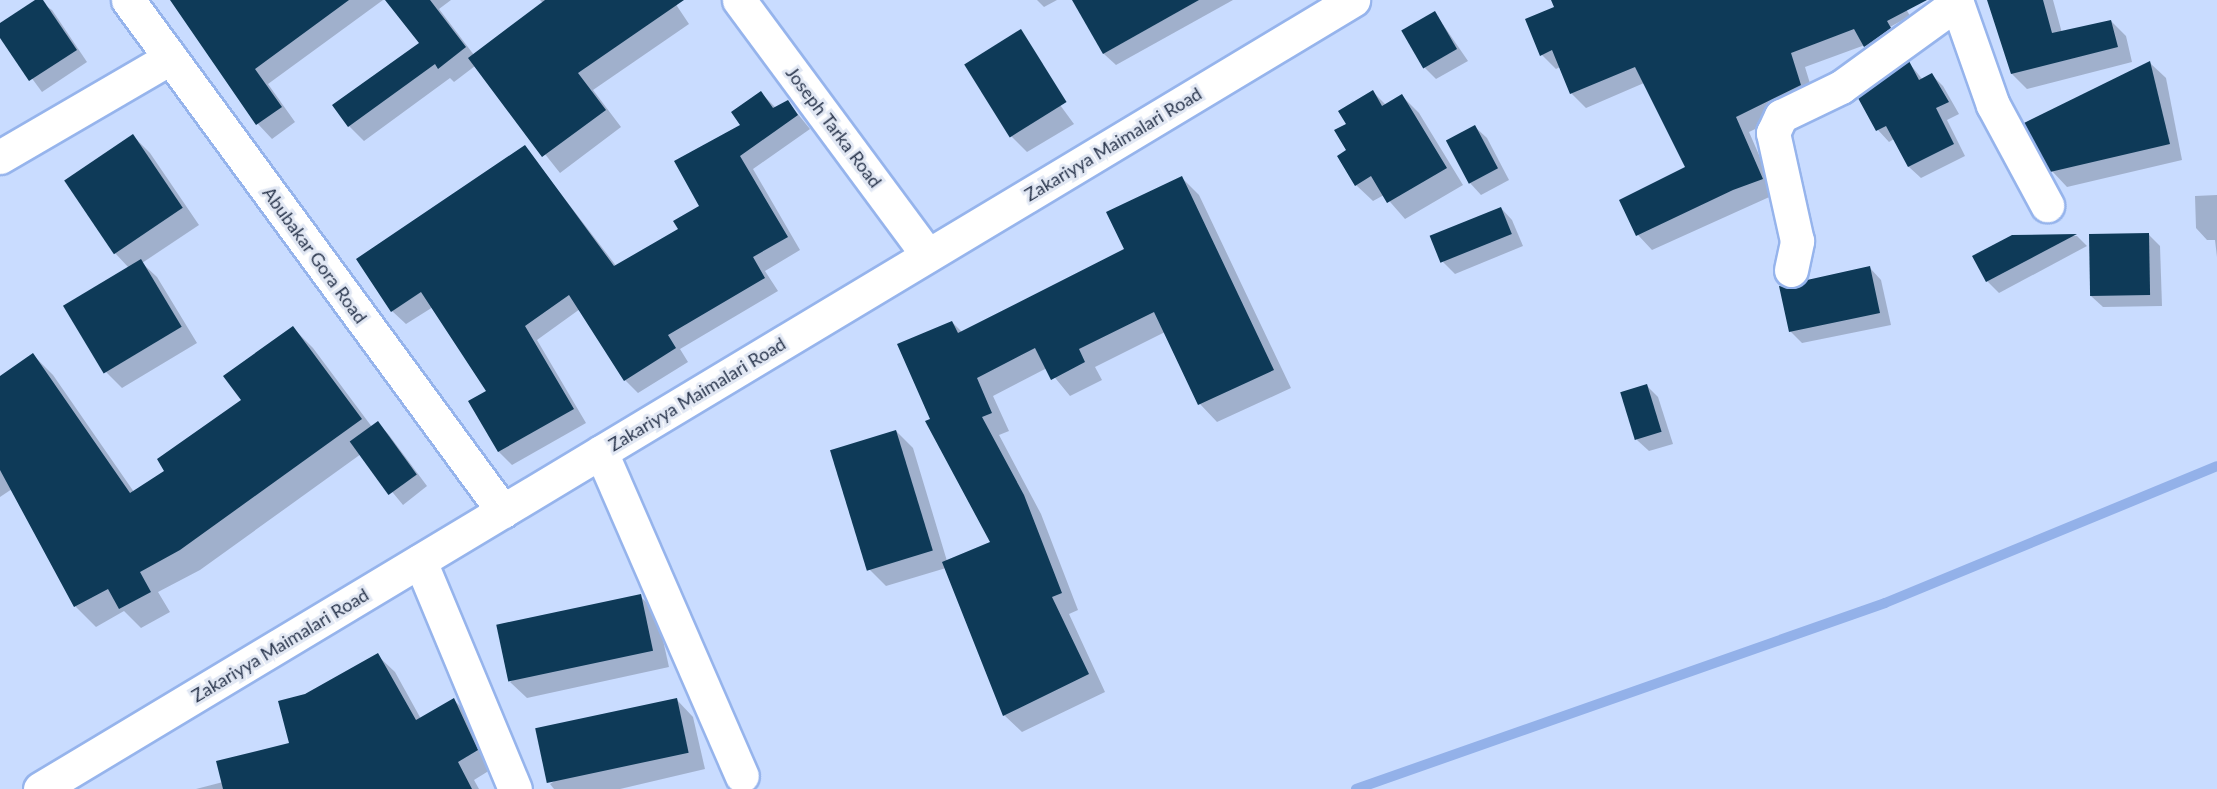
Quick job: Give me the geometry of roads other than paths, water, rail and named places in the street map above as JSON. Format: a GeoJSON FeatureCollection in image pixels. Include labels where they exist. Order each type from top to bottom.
{"type":"FeatureCollection","features":[{"type":"Feature","properties":{"kind":"street","name":"Abubakar Gora Road"},"geometry":{"type":"LineString","coordinates":[[128,0],[503,511]]}},
{"type":"Feature","properties":{"kind":"street","name":"Joseph Tarka Road"},"geometry":{"type":"LineString","coordinates":[[740,0],[928,255]]}},
{"type":"Feature","properties":{"kind":"street","name":"Zakariyya Maimalari Road"},"geometry":{"type":"LineString","coordinates":[[40,789],[1353,0]]}},
{"type":"Feature","properties":{"kind":"street"},"geometry":{"type":"LineString","coordinates":[[1791,270],[1797,241],[1773,133],[1781,116],[1841,87],[1960,2],[1993,105],[2047,205]]}},
{"type":"Feature","properties":{"kind":"street"},"geometry":{"type":"LineString","coordinates":[[0,157],[170,58]]}},
{"type":"Feature","properties":{"kind":"street"},"geometry":{"type":"LineString","coordinates":[[601,452],[742,776]]}},
{"type":"Feature","properties":{"kind":"street"},"geometry":{"type":"LineString","coordinates":[[420,561],[515,789]]}},
{"type":"Feature","properties":{"kind":"waterway"},"geometry":{"type":"LineString","coordinates":[[1356,789],[1885,603],[2217,466]]}}]}
